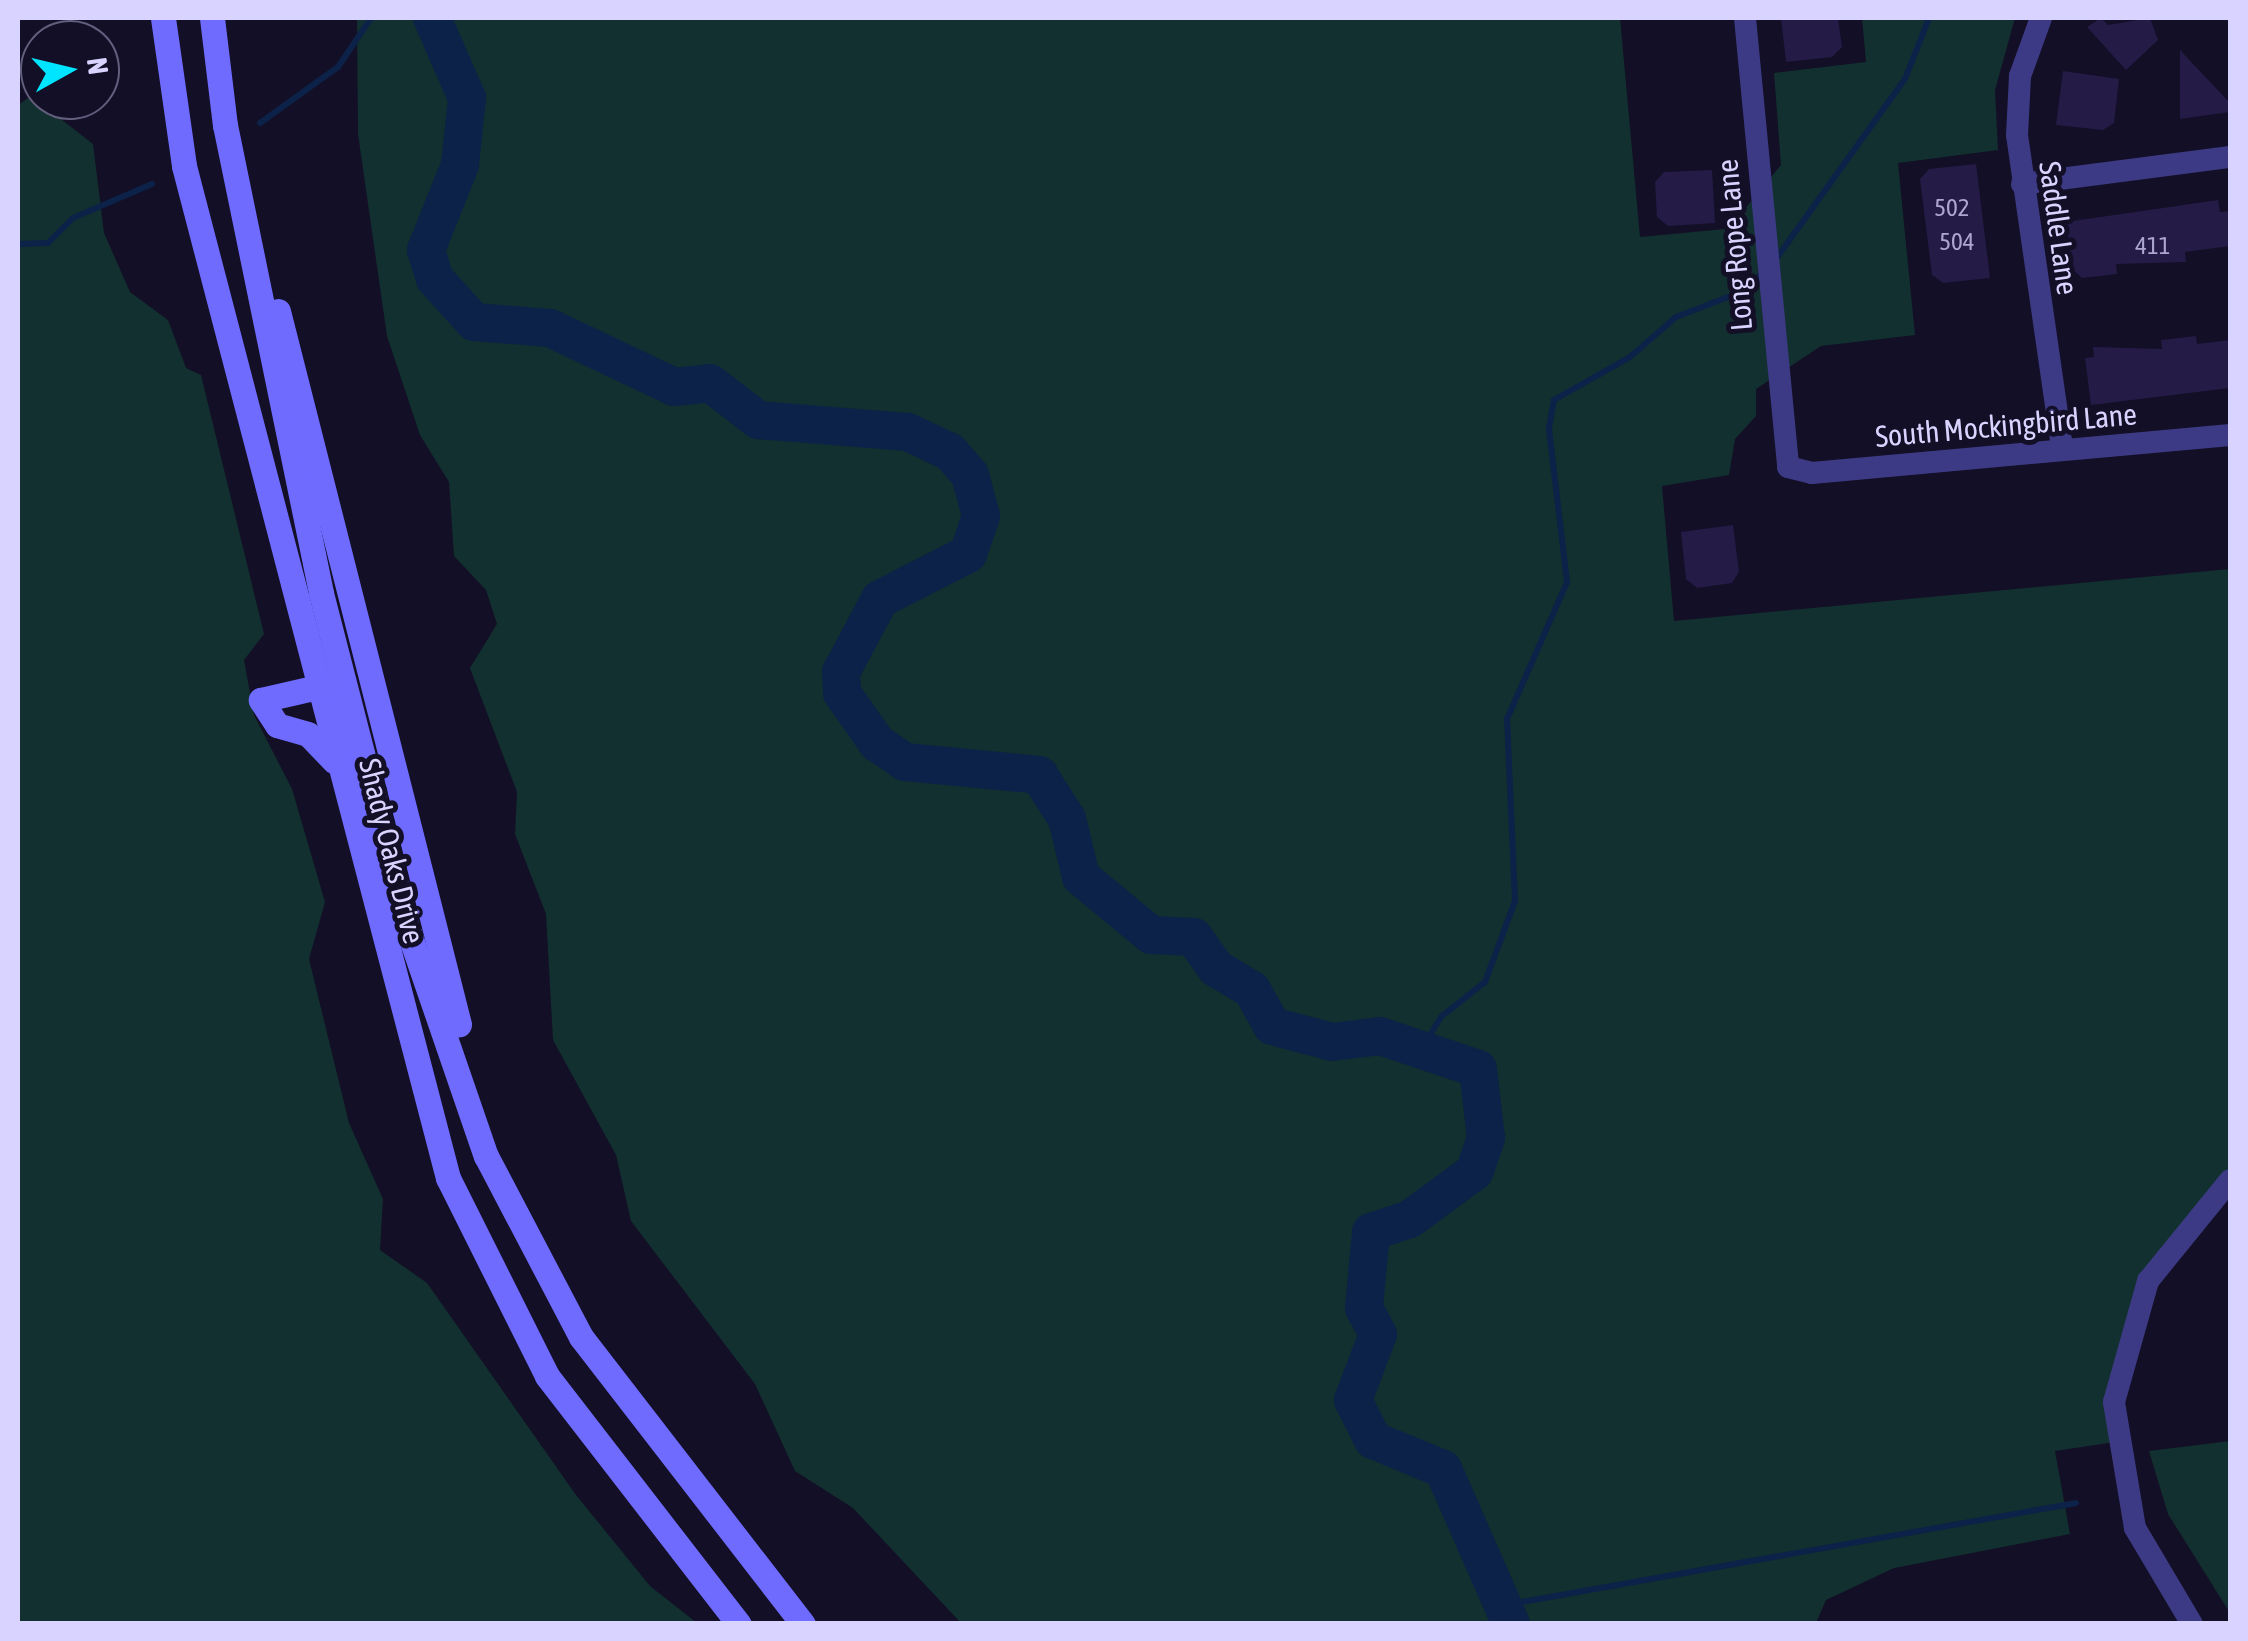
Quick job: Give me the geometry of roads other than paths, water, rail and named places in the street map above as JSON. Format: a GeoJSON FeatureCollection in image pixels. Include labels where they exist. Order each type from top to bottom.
{"type":"FeatureCollection","features":[{"type":"Feature","properties":{"kind":"street","name":"Shady Oaks Drive"},"geometry":{"type":"LineString","coordinates":[[163,18],[184,166],[432,1134],[468,1230],[555,1386],[739,1624]]}},
{"type":"Feature","properties":{"kind":"street","name":"Shady Oaks Drive"},"geometry":{"type":"LineString","coordinates":[[212,18],[277,398],[407,926],[516,1214],[603,1369],[803,1624]]}},
{"type":"Feature","properties":{"kind":"street","name":"Long Rope Lane"},"geometry":{"type":"LineString","coordinates":[[1745,18],[1775,378],[1788,467]]}},
{"type":"Feature","properties":{"kind":"street","name":"Saddle Lane"},"geometry":{"type":"LineString","coordinates":[[2041,18],[2020,76],[2022,184],[2062,449]]}},
{"type":"Feature","properties":{"kind":"street"},"geometry":{"type":"LineString","coordinates":[[2022,184],[2230,157]]}},
{"type":"Feature","properties":{"kind":"street","name":"Shady Oaks Drive"},"geometry":{"type":"LineString","coordinates":[[252,236],[516,1214]]}},
{"type":"Feature","properties":{"kind":"street","name":"South Mockingbird Lane"},"geometry":{"type":"LineString","coordinates":[[1788,467],[1812,472],[2230,436]]}},
{"type":"Feature","properties":{"kind":"street"},"geometry":{"type":"LineString","coordinates":[[336,765],[308,734],[277,725],[261,700],[344,680]]}},
{"type":"Feature","properties":{"kind":"street"},"geometry":{"type":"LineString","coordinates":[[2192,1624],[2135,1528],[2114,1402],[2148,1281],[2230,1180]]}},
{"type":"Feature","properties":{"kind":"waterway"},"geometry":{"type":"LineString","coordinates":[[260,123],[338,67],[371,18]]}},
{"type":"Feature","properties":{"kind":"waterway"},"geometry":{"type":"LineString","coordinates":[[432,18],[467,98],[460,165],[426,250],[435,279],[474,322],[550,328],[674,387],[710,383],[758,420],[908,432],[950,452],[970,475],[981,516],[968,554],[880,599],[841,672],[842,693],[877,743],[905,762],[1039,775],[1067,819],[1081,877],[1151,935],[1194,937],[1216,968],[1252,990],[1272,1026],[1332,1042],[1380,1036],[1478,1069],[1486,1138],[1474,1172],[1410,1219],[1371,1232],[1364,1308],[1378,1334],[1353,1400],[1373,1440],[1443,1469],[1511,1624]]}},
{"type":"Feature","properties":{"kind":"waterway"},"geometry":{"type":"LineString","coordinates":[[1776,259],[1905,79],[1929,18]]}},
{"type":"Feature","properties":{"kind":"waterway"},"geometry":{"type":"LineString","coordinates":[[18,244],[48,243],[73,218],[152,184]]}},
{"type":"Feature","properties":{"kind":"waterway"},"geometry":{"type":"LineString","coordinates":[[1423,1046],[1442,1016],[1485,982],[1515,901],[1507,719],[1567,582],[1549,428],[1554,400],[1630,357],[1676,317],[1736,294],[1764,272]]}},
{"type":"Feature","properties":{"kind":"waterway"},"geometry":{"type":"LineString","coordinates":[[1505,1605],[2076,1503]]}}]}
